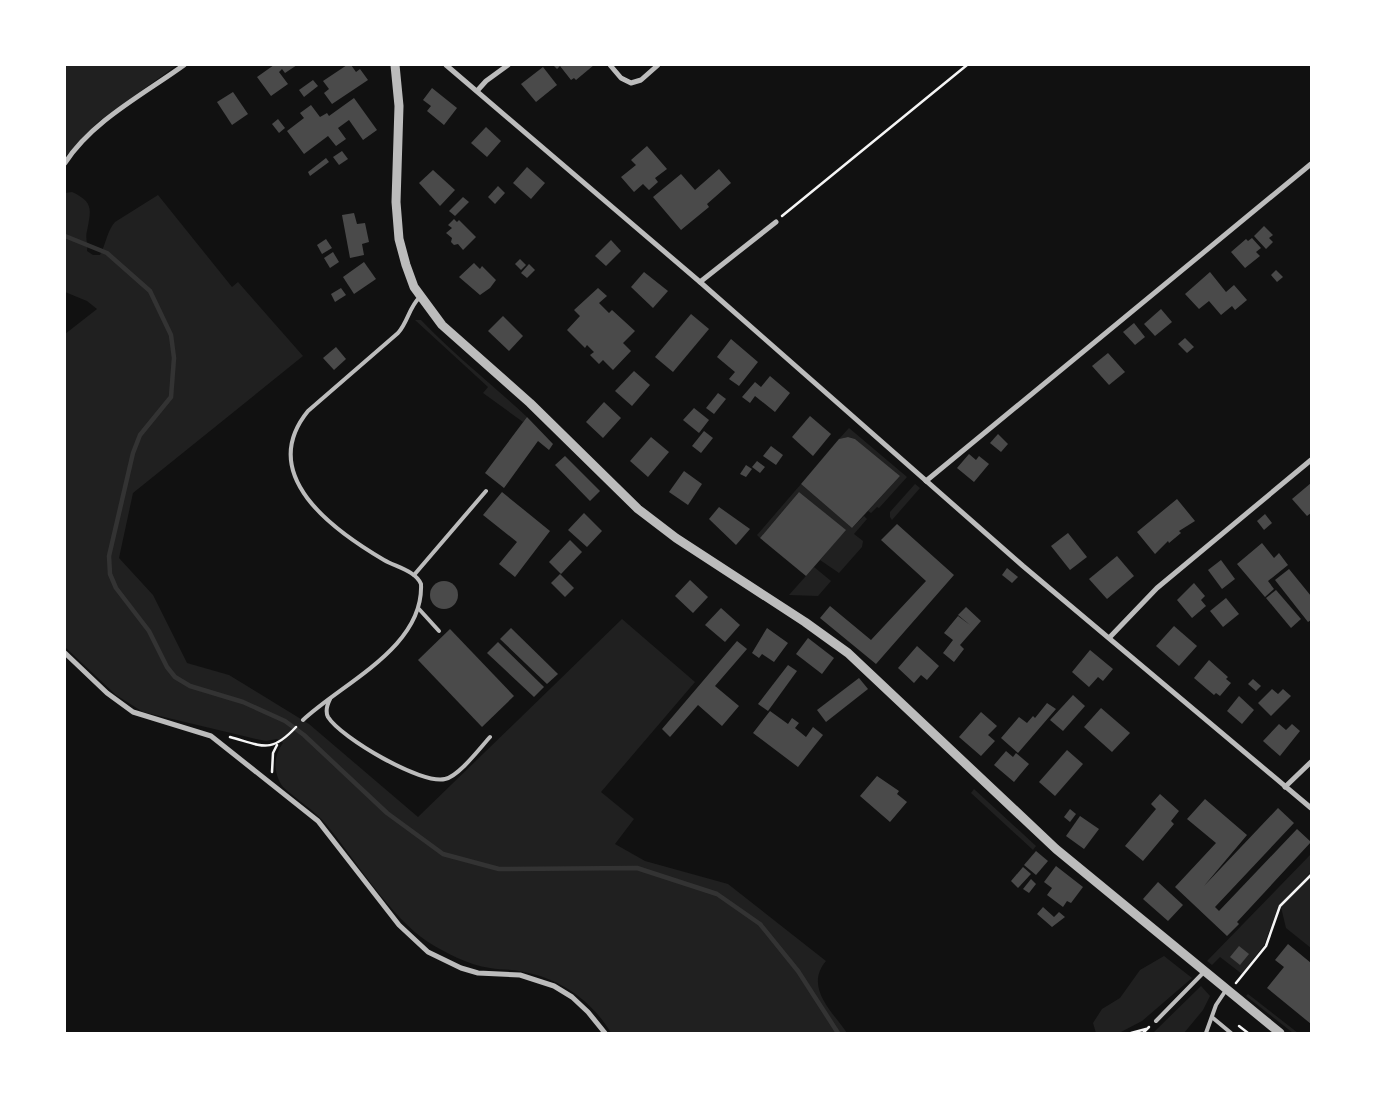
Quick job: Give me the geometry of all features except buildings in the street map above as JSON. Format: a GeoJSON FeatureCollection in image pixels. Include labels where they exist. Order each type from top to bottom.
{"type":"FeatureCollection","features":[{"type":"Feature","properties":{"kind":"street"},"geometry":{"type":"LineString","coordinates":[[65,163],[84,141],[106,121],[184,65]]}},
{"type":"Feature","properties":{"kind":"street"},"geometry":{"type":"LineString","coordinates":[[395,65],[399,106],[396,189],[398,226],[406,265],[420,297],[458,341],[535,408],[629,502],[676,538],[786,609],[848,654],[878,680],[1036,831],[1280,1033]]}},
{"type":"Feature","properties":{"kind":"street"},"geometry":{"type":"LineString","coordinates":[[446,65],[700,282],[1023,566],[1110,637],[1311,808]]}},
{"type":"Feature","properties":{"kind":"street"},"geometry":{"type":"LineString","coordinates":[[477,92],[486,81],[508,65]]}},
{"type":"Feature","properties":{"kind":"street"},"geometry":{"type":"LineString","coordinates":[[610,65],[621,78],[631,83],[641,80],[658,65]]}},
{"type":"Feature","properties":{"kind":"street"},"geometry":{"type":"LineString","coordinates":[[926,481],[1311,164]]}},
{"type":"Feature","properties":{"kind":"street"},"geometry":{"type":"LineString","coordinates":[[700,282],[776,222]]}},
{"type":"Feature","properties":{"kind":"street"},"geometry":{"type":"LineString","coordinates":[[1110,637],[1148,596],[1311,460]]}},
{"type":"Feature","properties":{"kind":"street"},"geometry":{"type":"LineString","coordinates":[[65,653],[132,712],[211,736],[318,822],[399,925],[428,952],[461,968],[478,973],[520,975],[554,986],[572,997],[588,1012],[605,1033]]}},
{"type":"Feature","properties":{"kind":"street"},"geometry":{"type":"LineString","coordinates":[[1285,787],[1311,762]]}},
{"type":"Feature","properties":{"kind":"lane"},"geometry":{"type":"LineString","coordinates":[[303,720],[384,655],[413,624],[419,610],[421,584],[414,574],[391,564],[364,547],[314,507],[305,497],[295,478],[291,456],[292,444],[300,421],[318,402],[398,333],[406,324],[413,304],[420,297]]}},
{"type":"Feature","properties":{"kind":"lane"},"geometry":{"type":"LineString","coordinates":[[414,574],[486,491]]}},
{"type":"Feature","properties":{"kind":"lane"},"geometry":{"type":"LineString","coordinates":[[419,610],[439,630]]}},
{"type":"Feature","properties":{"kind":"lane"},"geometry":{"type":"LineString","coordinates":[[330,698],[326,710],[328,716],[353,740],[383,758],[431,778],[447,779],[490,737]]}},
{"type":"Feature","properties":{"kind":"lane"},"geometry":{"type":"LineString","coordinates":[[1156,1021],[1204,972]]}},
{"type":"Feature","properties":{"kind":"lane"},"geometry":{"type":"LineString","coordinates":[[1206,1033],[1213,1018],[1216,1005],[1226,990]]}},
{"type":"Feature","properties":{"kind":"lane"},"geometry":{"type":"LineString","coordinates":[[1213,1018],[1231,1033]]}},
{"type":"Feature","properties":{"kind":"path"},"geometry":{"type":"LineString","coordinates":[[776,222],[967,65]]}},
{"type":"Feature","properties":{"kind":"path"},"geometry":{"type":"LineString","coordinates":[[275,787],[272,763],[273,754],[277,745],[303,720]]}},
{"type":"Feature","properties":{"kind":"path"},"geometry":{"type":"LineString","coordinates":[[226,736],[257,744],[277,745]]}},
{"type":"Feature","properties":{"kind":"path"},"geometry":{"type":"LineString","coordinates":[[1228,978],[1236,983],[1266,946],[1280,906],[1311,875]]}},
{"type":"Feature","properties":{"kind":"path"},"geometry":{"type":"LineString","coordinates":[[1131,1033],[1148,1028]]}},
{"type":"Feature","properties":{"kind":"shaded area"},"geometry":{"type":"Polygon","coordinates":[[[65,65],[177,65],[98,122],[65,157],[65,65]]]}},
{"type":"Feature","properties":{"kind":"shaded area"},"geometry":{"type":"Polygon","coordinates":[[[72,192],[84,199],[89,207],[90,212],[86,236],[87,251],[93,255],[100,255],[110,229],[115,222],[158,195],[232,287],[238,282],[303,356],[133,493],[119,558],[153,595],[187,663],[229,675],[309,724],[418,817],[622,619],[695,682],[601,792],[634,819],[615,844],[645,861],[728,884],[826,961],[820,971],[819,989],[828,1007],[847,1033],[611,1033],[585,1001],[551,980],[520,971],[482,966],[450,954],[428,942],[400,918],[326,824],[283,787],[277,776],[276,759],[283,743],[277,739],[266,741],[256,739],[143,712],[116,695],[65,647],[65,334],[97,309],[87,301],[65,292],[65,193],[72,192]]]}},
{"type":"Feature","properties":{"kind":"shaded area"},"geometry":{"type":"Polygon","coordinates":[[[415,320],[421,320],[527,417],[523,422],[483,393],[488,387],[415,320]]]}},
{"type":"Feature","properties":{"kind":"shaded area"},"geometry":{"type":"Polygon","coordinates":[[[849,428],[907,477],[879,508],[877,507],[871,513],[868,511],[900,476],[855,439],[848,437],[839,439],[849,428]]]}},
{"type":"Feature","properties":{"kind":"shaded area"},"geometry":{"type":"Polygon","coordinates":[[[801,484],[852,528],[864,516],[867,519],[854,534],[863,541],[862,547],[839,573],[820,560],[845,530],[799,492],[760,538],[757,535],[801,484]]]}},
{"type":"Feature","properties":{"kind":"shaded area"},"geometry":{"type":"Polygon","coordinates":[[[915,484],[920,488],[892,520],[890,512],[915,484]]]}},
{"type":"Feature","properties":{"kind":"shaded area"},"geometry":{"type":"Polygon","coordinates":[[[814,567],[831,581],[818,596],[789,595],[814,567]]]}},
{"type":"Feature","properties":{"kind":"shaded area"},"geometry":{"type":"Polygon","coordinates":[[[974,789],[1036,846],[1033,850],[971,793],[974,789]]]}},
{"type":"Feature","properties":{"kind":"shaded area"},"geometry":{"type":"Polygon","coordinates":[[[1311,854],[1311,872],[1279,905],[1264,945],[1242,974],[1220,957],[1212,965],[1207,961],[1311,854]]]}},
{"type":"Feature","properties":{"kind":"shaded area"},"geometry":{"type":"Polygon","coordinates":[[[1311,877],[1311,948],[1286,928],[1281,907],[1311,877]]]}},
{"type":"Feature","properties":{"kind":"shaded area"},"geometry":{"type":"Polygon","coordinates":[[[1164,956],[1192,978],[1142,1021],[1119,1033],[1096,1033],[1093,1023],[1102,1009],[1120,998],[1140,970],[1164,956]]]}},
{"type":"Feature","properties":{"kind":"shaded area"},"geometry":{"type":"Polygon","coordinates":[[[1201,986],[1210,996],[1203,1010],[1184,1033],[1153,1033],[1201,986]]]}},
{"type":"Feature","properties":{"kind":"shaded area"},"geometry":{"type":"Polygon","coordinates":[[[1248,994],[1298,1033],[1293,1033],[1246,996],[1248,994]]]}},
{"type":"Feature","properties":{"kind":"waterway"},"geometry":{"type":"LineString","coordinates":[[65,236],[107,253],[150,291],[171,335],[174,358],[171,397],[140,435],[133,453],[109,556],[110,574],[116,588],[149,631],[167,667],[175,677],[190,686],[243,702],[285,721],[304,735],[387,813],[443,854],[499,869],[637,868],[717,894],[760,924],[798,971],[838,1033]]}}]}
